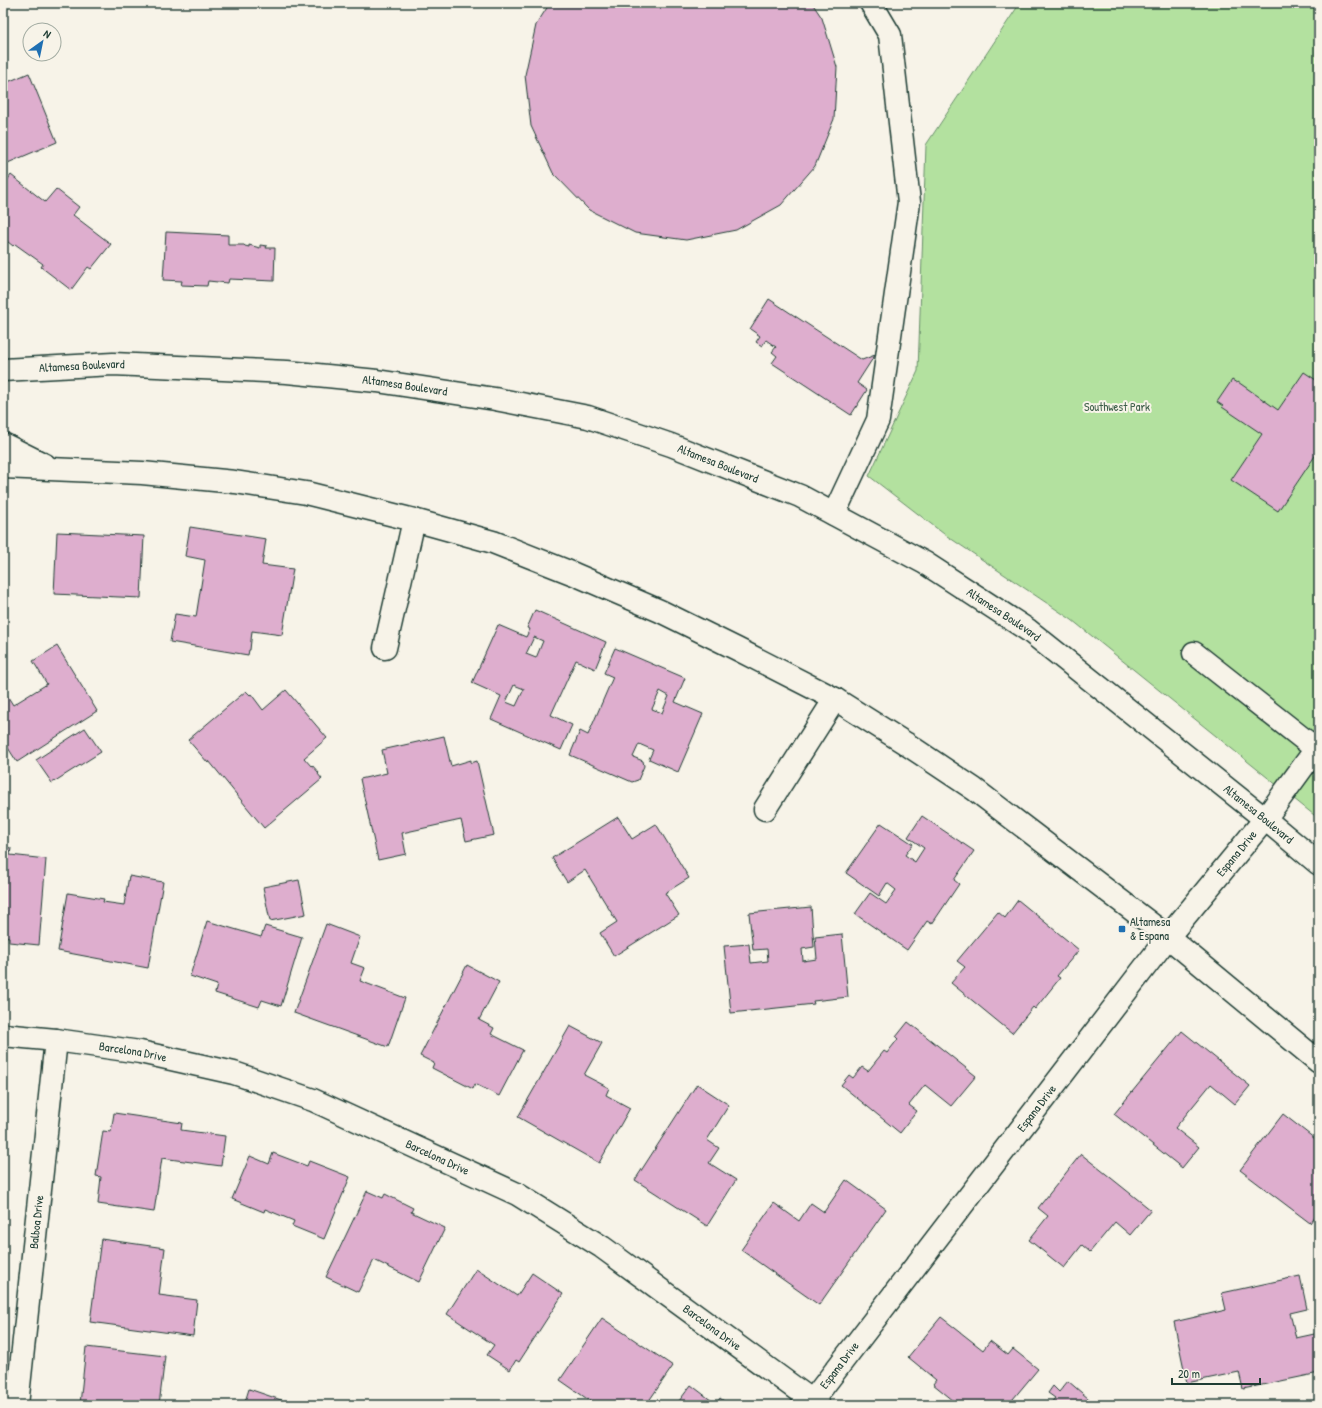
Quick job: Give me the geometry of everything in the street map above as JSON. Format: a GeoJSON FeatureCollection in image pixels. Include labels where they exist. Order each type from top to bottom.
{"type":"FeatureCollection","features":[{"type":"Feature","properties":{"kind":"main road"},"geometry":{"type":"LineString","coordinates":[[834,514],[878,420],[909,202],[890,34],[872,3]]}},
{"type":"Feature","properties":{"kind":"main road","name":"Altamesa Boulevard"},"geometry":{"type":"LineString","coordinates":[[3,370],[113,364],[287,372],[376,381],[495,399],[588,417],[664,442],[800,496],[925,563],[1028,630],[1265,819],[1319,864]]}},
{"type":"Feature","properties":{"kind":"main road"},"geometry":{"type":"LineString","coordinates":[[3,444],[51,468]]}},
{"type":"Feature","properties":{"kind":"main road"},"geometry":{"type":"LineString","coordinates":[[3,467],[142,473],[235,482],[306,493],[414,520],[493,542],[574,574],[660,611],[835,699],[974,789],[1168,937],[1319,1062]]}},
{"type":"Feature","properties":{"kind":"main road"},"geometry":{"type":"LineString","coordinates":[[385,648],[414,520]]}},
{"type":"Feature","properties":{"kind":"main road"},"geometry":{"type":"LineString","coordinates":[[1194,653],[1318,750]]}},
{"type":"Feature","properties":{"kind":"main road"},"geometry":{"type":"LineString","coordinates":[[765,809],[835,699]]}},
{"type":"Feature","properties":{"kind":"main road","name":"Espana Drive"},"geometry":{"type":"LineString","coordinates":[[815,1403],[1168,937],[1265,819],[1318,750]]}},
{"type":"Feature","properties":{"kind":"main road","name":"Barcelona Drive"},"geometry":{"type":"LineString","coordinates":[[3,1035],[56,1040],[140,1052],[234,1073],[313,1100],[517,1194],[602,1247],[815,1403]]}},
{"type":"Feature","properties":{"kind":"main road","name":"Balboa Drive"},"geometry":{"type":"LineString","coordinates":[[17,1405],[56,1040]]}},
{"type":"Feature","properties":{"kind":"green space","name":"Southwest Park"},"geometry":{"type":"Polygon","coordinates":[[[1020,3],[1319,3],[1319,819],[1072,620],[944,534],[869,476],[918,371],[926,145],[1020,3]]]}},
{"type":"Feature","properties":{"kind":"building"},"geometry":{"type":"Polygon","coordinates":[[[550,3],[812,3],[822,18],[837,67],[834,119],[815,166],[781,205],[736,230],[686,240],[635,233],[589,210],[553,173],[531,126],[525,75],[536,25],[550,3]]]}},
{"type":"Feature","properties":{"kind":"building"},"geometry":{"type":"Polygon","coordinates":[[[29,73],[57,142],[3,165],[3,84],[29,73]]]}},
{"type":"Feature","properties":{"kind":"building"},"geometry":{"type":"Polygon","coordinates":[[[11,175],[45,202],[56,189],[79,207],[73,215],[111,244],[91,269],[88,267],[71,290],[41,267],[43,264],[15,244],[13,246],[3,238],[3,186],[11,175]]]}},
{"type":"Feature","properties":{"kind":"building"},"geometry":{"type":"Polygon","coordinates":[[[166,232],[228,235],[228,245],[244,245],[249,247],[249,245],[260,248],[260,245],[267,246],[266,248],[275,248],[274,281],[229,279],[228,283],[208,281],[207,286],[181,285],[182,281],[163,280],[166,232]]]}},
{"type":"Feature","properties":{"kind":"building"},"geometry":{"type":"Polygon","coordinates":[[[769,299],[862,360],[875,355],[857,383],[867,390],[851,415],[772,363],[777,356],[772,352],[776,347],[766,340],[762,346],[756,342],[760,336],[750,329],[769,299]]]}},
{"type":"Feature","properties":{"kind":"building"},"geometry":{"type":"Polygon","coordinates":[[[1304,372],[1319,382],[1319,450],[1278,511],[1231,480],[1262,434],[1217,402],[1232,380],[1237,383],[1238,382],[1278,410],[1304,372]]]}},
{"type":"Feature","properties":{"kind":"building"},"geometry":{"type":"Polygon","coordinates":[[[190,527],[266,539],[262,565],[293,569],[282,635],[252,631],[248,655],[170,642],[175,614],[196,617],[205,560],[185,556],[190,527]]]}},
{"type":"Feature","properties":{"kind":"building"},"geometry":{"type":"Polygon","coordinates":[[[57,532],[144,536],[141,598],[54,594],[57,532]]]}},
{"type":"Feature","properties":{"kind":"building"},"geometry":{"type":"Polygon","coordinates":[[[535,610],[606,642],[595,669],[576,660],[551,715],[572,725],[561,750],[491,719],[501,696],[472,683],[498,625],[526,637],[530,629],[527,628],[535,610]],[[534,637],[526,654],[536,658],[543,641],[534,637]],[[514,685],[506,702],[516,706],[524,689],[514,685]]]}},
{"type":"Feature","properties":{"kind":"building"},"geometry":{"type":"Polygon","coordinates":[[[57,646],[97,711],[17,762],[3,740],[3,689],[13,705],[47,684],[33,661],[57,646]]]}},
{"type":"Feature","properties":{"kind":"building"},"geometry":{"type":"Polygon","coordinates":[[[615,648],[685,678],[675,702],[703,714],[678,772],[649,759],[653,750],[639,744],[633,757],[643,761],[644,766],[638,780],[632,782],[570,755],[580,731],[588,735],[613,677],[604,673],[615,648]],[[660,691],[652,709],[662,713],[669,696],[660,691]]]}},
{"type":"Feature","properties":{"kind":"building"},"geometry":{"type":"Polygon","coordinates":[[[286,690],[327,738],[304,758],[319,773],[318,774],[322,779],[264,828],[209,761],[208,763],[188,740],[246,691],[250,695],[251,694],[263,710],[286,690]]]}},
{"type":"Feature","properties":{"kind":"building"},"geometry":{"type":"Polygon","coordinates":[[[85,728],[101,752],[52,783],[36,760],[85,728]]]}},
{"type":"Feature","properties":{"kind":"building"},"geometry":{"type":"Polygon","coordinates":[[[444,736],[451,766],[471,760],[471,763],[477,761],[494,835],[466,841],[461,820],[402,833],[406,854],[378,860],[360,779],[387,773],[382,750],[444,736]]]}},
{"type":"Feature","properties":{"kind":"building"},"geometry":{"type":"Polygon","coordinates":[[[922,816],[974,851],[954,880],[959,884],[932,924],[927,921],[907,950],[855,914],[870,893],[886,904],[896,890],[887,883],[879,896],[846,873],[881,823],[913,844],[905,855],[915,862],[924,848],[908,837],[922,816]]]}},
{"type":"Feature","properties":{"kind":"building"},"geometry":{"type":"Polygon","coordinates":[[[618,817],[632,839],[656,824],[689,878],[665,893],[679,915],[614,956],[600,933],[617,922],[585,870],[567,882],[552,858],[618,817]]]}},
{"type":"Feature","properties":{"kind":"building"},"geometry":{"type":"Polygon","coordinates":[[[3,847],[11,848],[10,855],[46,859],[39,945],[9,942],[9,937],[3,936],[3,932],[5,932],[7,914],[3,913],[3,847]]]}},
{"type":"Feature","properties":{"kind":"building"},"geometry":{"type":"Polygon","coordinates":[[[129,876],[163,882],[148,968],[58,951],[68,893],[104,899],[103,902],[124,905],[129,876]]]}},
{"type":"Feature","properties":{"kind":"building"},"geometry":{"type":"Polygon","coordinates":[[[299,880],[306,914],[270,921],[263,887],[299,880]]]}},
{"type":"Feature","properties":{"kind":"building"},"geometry":{"type":"Polygon","coordinates":[[[1018,900],[1079,950],[1057,976],[1060,978],[1035,1009],[1033,1007],[1012,1033],[951,983],[965,967],[957,961],[998,912],[1005,918],[1018,900]]]}},
{"type":"Feature","properties":{"kind":"building"},"geometry":{"type":"Polygon","coordinates":[[[811,907],[814,947],[802,949],[803,961],[817,959],[815,937],[842,934],[848,997],[813,1001],[814,1004],[731,1013],[724,946],[749,944],[751,963],[768,961],[767,949],[753,950],[749,913],[811,907]]]}},
{"type":"Feature","properties":{"kind":"building"},"geometry":{"type":"Polygon","coordinates":[[[207,921],[261,937],[265,926],[302,937],[281,1006],[262,1000],[259,1007],[215,993],[217,985],[190,976],[207,921]]]}},
{"type":"Feature","properties":{"kind":"building"},"geometry":{"type":"Polygon","coordinates":[[[326,924],[360,937],[351,963],[365,968],[360,981],[405,998],[388,1047],[294,1013],[326,924]]]}},
{"type":"Feature","properties":{"kind":"building"},"geometry":{"type":"Polygon","coordinates":[[[467,965],[499,982],[479,1020],[494,1028],[491,1034],[523,1050],[499,1096],[475,1084],[473,1089],[432,1068],[434,1063],[420,1056],[467,965]]]}},
{"type":"Feature","properties":{"kind":"building"},"geometry":{"type":"Polygon","coordinates":[[[908,1022],[976,1076],[951,1106],[925,1085],[909,1105],[917,1111],[900,1133],[841,1085],[849,1075],[853,1078],[862,1067],[868,1071],[884,1051],[887,1053],[898,1039],[896,1037],[908,1022]]]}},
{"type":"Feature","properties":{"kind":"building"},"geometry":{"type":"Polygon","coordinates":[[[570,1026],[602,1043],[584,1075],[609,1088],[606,1095],[630,1108],[599,1163],[518,1117],[570,1026]]]}},
{"type":"Feature","properties":{"kind":"building"},"geometry":{"type":"Polygon","coordinates":[[[1182,1031],[1250,1086],[1235,1104],[1211,1084],[1175,1128],[1199,1147],[1182,1168],[1114,1114],[1182,1031]]]}},
{"type":"Feature","properties":{"kind":"building"},"geometry":{"type":"Polygon","coordinates":[[[697,1084],[729,1105],[707,1140],[719,1148],[709,1163],[736,1180],[707,1226],[635,1180],[697,1084]]]}},
{"type":"Feature","properties":{"kind":"building"},"geometry":{"type":"Polygon","coordinates":[[[114,1113],[182,1123],[181,1130],[225,1136],[221,1166],[162,1158],[154,1212],[98,1204],[101,1177],[96,1176],[103,1131],[111,1132],[114,1113]]]}},
{"type":"Feature","properties":{"kind":"building"},"geometry":{"type":"Polygon","coordinates":[[[1283,1114],[1319,1142],[1319,1211],[1310,1223],[1240,1170],[1283,1114]]]}},
{"type":"Feature","properties":{"kind":"building"},"geometry":{"type":"Polygon","coordinates":[[[273,1153],[307,1166],[309,1161],[350,1177],[324,1239],[292,1226],[294,1221],[265,1209],[264,1212],[232,1199],[250,1156],[269,1164],[273,1153]]]}},
{"type":"Feature","properties":{"kind":"building"},"geometry":{"type":"Polygon","coordinates":[[[1081,1154],[1151,1210],[1130,1235],[1115,1222],[1090,1252],[1082,1245],[1064,1268],[1029,1240],[1048,1216],[1038,1208],[1081,1154]]]}},
{"type":"Feature","properties":{"kind":"building"},"geometry":{"type":"Polygon","coordinates":[[[846,1180],[886,1209],[819,1305],[741,1250],[774,1203],[799,1221],[811,1203],[824,1212],[846,1180]]]}},
{"type":"Feature","properties":{"kind":"building"},"geometry":{"type":"Polygon","coordinates":[[[367,1191],[383,1198],[385,1194],[413,1208],[411,1212],[445,1228],[419,1282],[374,1260],[358,1292],[326,1277],[367,1191]]]}},
{"type":"Feature","properties":{"kind":"building"},"geometry":{"type":"Polygon","coordinates":[[[101,1239],[165,1248],[159,1295],[197,1300],[193,1336],[90,1322],[101,1239]]]}},
{"type":"Feature","properties":{"kind":"building"},"geometry":{"type":"Polygon","coordinates":[[[476,1269],[517,1296],[532,1273],[563,1294],[519,1362],[516,1360],[510,1370],[487,1355],[494,1345],[447,1314],[476,1269]]]}},
{"type":"Feature","properties":{"kind":"building"},"geometry":{"type":"Polygon","coordinates":[[[1300,1276],[1307,1309],[1290,1313],[1296,1338],[1319,1333],[1319,1373],[1243,1389],[1239,1372],[1187,1383],[1174,1322],[1226,1310],[1222,1293],[1300,1276]]]}},
{"type":"Feature","properties":{"kind":"building"},"geometry":{"type":"Polygon","coordinates":[[[941,1317],[983,1350],[990,1341],[1008,1355],[1013,1349],[1038,1369],[1008,1405],[959,1405],[933,1384],[936,1380],[908,1357],[941,1317]]]}},
{"type":"Feature","properties":{"kind":"building"},"geometry":{"type":"Polygon","coordinates":[[[602,1318],[673,1366],[646,1405],[596,1405],[560,1380],[602,1318]]]}},
{"type":"Feature","properties":{"kind":"building"},"geometry":{"type":"Polygon","coordinates":[[[86,1347],[165,1356],[159,1405],[80,1404],[86,1347]]]}},
{"type":"Feature","properties":{"kind":"building"},"geometry":{"type":"Polygon","coordinates":[[[1068,1381],[1096,1405],[1049,1405],[1055,1398],[1048,1393],[1053,1386],[1059,1392],[1068,1381]]]}},
{"type":"Feature","properties":{"kind":"building"},"geometry":{"type":"Polygon","coordinates":[[[691,1385],[716,1404],[720,1398],[729,1405],[676,1405],[691,1385]]]}},
{"type":"Feature","properties":{"kind":"building"},"geometry":{"type":"Polygon","coordinates":[[[249,1389],[284,1401],[283,1405],[244,1405],[249,1389]]]}},
{"type":"Feature","properties":{"kind":"place","name":"Altamesa & Espana"},"geometry":{"type":"Point","coordinates":[1122,929]}}]}
